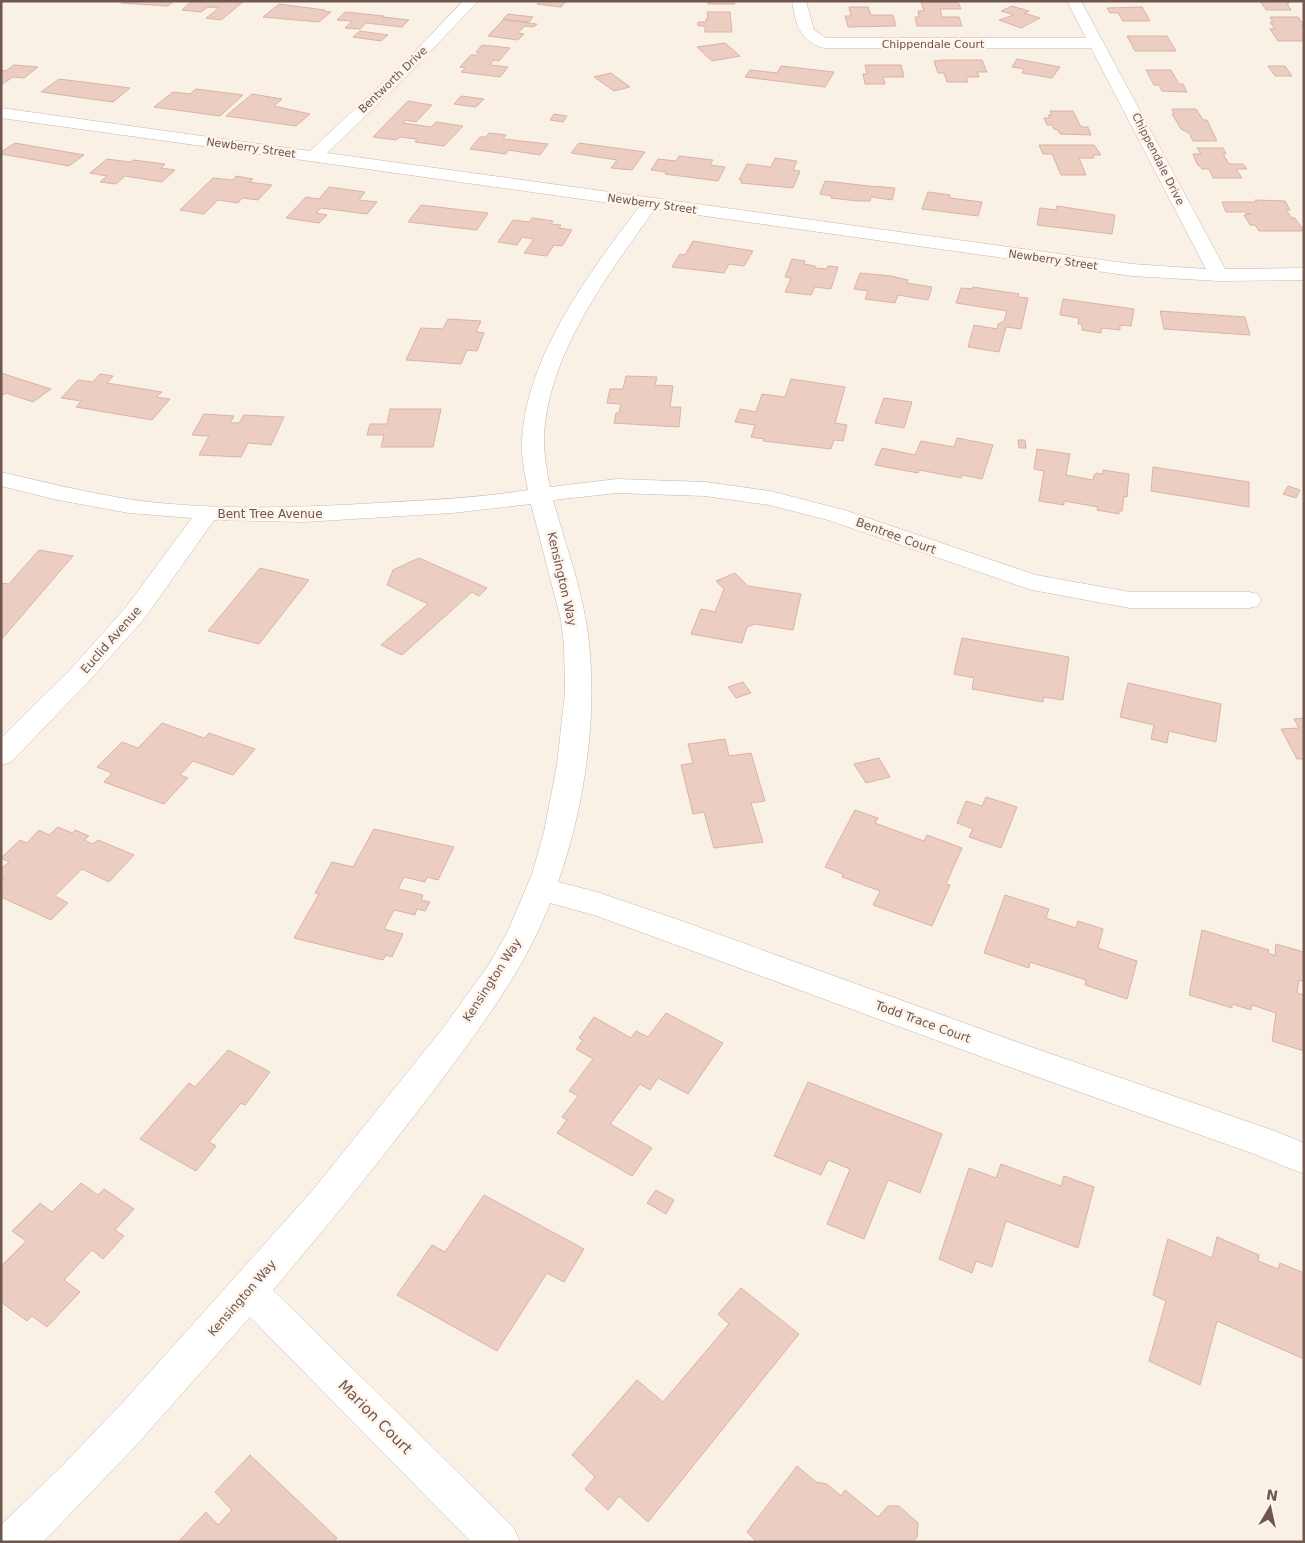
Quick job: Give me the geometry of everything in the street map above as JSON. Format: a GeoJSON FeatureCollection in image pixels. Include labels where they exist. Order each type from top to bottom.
{"type":"FeatureCollection","features":[{"type":"Feature","properties":{"kind":"street","name":"Chippendale Court"},"geometry":{"type":"LineString","coordinates":[[799,1],[806,32],[814,40],[824,43],[1096,43]]}},
{"type":"Feature","properties":{"kind":"street","name":"Chippendale Drive"},"geometry":{"type":"LineString","coordinates":[[1074,1],[1219,275]]}},
{"type":"Feature","properties":{"kind":"street"},"geometry":{"type":"LineString","coordinates":[[451,2],[469,3]]}},
{"type":"Feature","properties":{"kind":"street","name":"Bentworth Drive"},"geometry":{"type":"LineString","coordinates":[[313,157],[406,69],[469,3]]}},
{"type":"Feature","properties":{"kind":"street","name":"Newberry Street"},"geometry":{"type":"LineString","coordinates":[[1,113],[1132,270],[1219,275],[1304,274]]}},
{"type":"Feature","properties":{"kind":"street","name":"Kensington Way"},"geometry":{"type":"LineString","coordinates":[[13,1542],[113,1442],[250,1292],[332,1195],[412,1093],[483,998],[512,953],[549,868],[567,790],[578,719],[580,686],[578,655],[569,599],[534,465],[533,438],[539,404],[550,369],[564,336],[590,291],[630,230],[650,204]]}},
{"type":"Feature","properties":{"kind":"street","name":"Bent Tree Avenue"},"geometry":{"type":"LineString","coordinates":[[1,480],[93,500],[207,514],[304,515],[368,512],[496,502],[542,496]]}},
{"type":"Feature","properties":{"kind":"street","name":"Bentree Court"},"geometry":{"type":"LineString","coordinates":[[542,496],[581,489],[617,486],[673,487],[738,493],[802,505],[836,515],[937,551],[1041,584],[1130,600],[1249,600]]}},
{"type":"Feature","properties":{"kind":"street","name":"Euclid Avenue"},"geometry":{"type":"LineString","coordinates":[[1,754],[79,676],[135,613],[207,514]]}},
{"type":"Feature","properties":{"kind":"street","name":"Todd Trace Court"},"geometry":{"type":"LineString","coordinates":[[540,890],[597,904],[671,930],[1026,1059],[1263,1142],[1304,1159]]}},
{"type":"Feature","properties":{"kind":"street","name":"Marion Court"},"geometry":{"type":"LineString","coordinates":[[250,1292],[500,1542]]}},
{"type":"Feature","properties":{"kind":"building"},"geometry":{"type":"Polygon","coordinates":[[[123,1],[174,1],[168,6],[121,3],[123,1]]]}},
{"type":"Feature","properties":{"kind":"building"},"geometry":{"type":"Polygon","coordinates":[[[192,1],[244,1],[221,20],[206,18],[219,8],[208,7],[201,12],[182,10],[192,1]]]}},
{"type":"Feature","properties":{"kind":"building"},"geometry":{"type":"Polygon","coordinates":[[[535,1],[566,1],[561,7],[537,4],[539,2],[535,1]]]}},
{"type":"Feature","properties":{"kind":"building"},"geometry":{"type":"Polygon","coordinates":[[[708,1],[734,1],[735,4],[708,4],[708,1]]]}},
{"type":"Feature","properties":{"kind":"building"},"geometry":{"type":"Polygon","coordinates":[[[1260,1],[1287,1],[1291,10],[1266,10],[1260,1]]]}},
{"type":"Feature","properties":{"kind":"building"},"geometry":{"type":"Polygon","coordinates":[[[921,2],[958,2],[961,9],[940,9],[942,17],[959,17],[962,26],[917,26],[915,17],[919,17],[918,11],[924,11],[921,2]]]}},
{"type":"Feature","properties":{"kind":"building"},"geometry":{"type":"Polygon","coordinates":[[[279,4],[331,12],[319,22],[263,17],[279,4]]]}},
{"type":"Feature","properties":{"kind":"building"},"geometry":{"type":"Polygon","coordinates":[[[1012,6],[1029,11],[1024,13],[1040,18],[1021,28],[999,20],[1014,15],[1001,11],[1012,6]]]}},
{"type":"Feature","properties":{"kind":"building"},"geometry":{"type":"Polygon","coordinates":[[[849,7],[868,7],[871,15],[893,15],[896,26],[848,27],[845,16],[851,16],[849,7]]]}},
{"type":"Feature","properties":{"kind":"building"},"geometry":{"type":"Polygon","coordinates":[[[1142,7],[1150,21],[1123,21],[1118,13],[1110,13],[1107,8],[1142,7]]]}},
{"type":"Feature","properties":{"kind":"building"},"geometry":{"type":"Polygon","coordinates":[[[345,12],[409,20],[402,27],[366,23],[360,29],[345,28],[352,21],[337,20],[345,12]]]}},
{"type":"Feature","properties":{"kind":"building"},"geometry":{"type":"Polygon","coordinates":[[[707,12],[730,12],[732,32],[705,32],[705,26],[698,26],[698,22],[706,22],[706,19],[708,19],[707,12]]]}},
{"type":"Feature","properties":{"kind":"building"},"geometry":{"type":"Polygon","coordinates":[[[508,14],[533,17],[529,22],[503,19],[508,14]]]}},
{"type":"Feature","properties":{"kind":"building"},"geometry":{"type":"Polygon","coordinates":[[[1270,17],[1298,17],[1304,25],[1301,25],[1304,28],[1304,41],[1278,41],[1270,29],[1275,29],[1270,22],[1273,22],[1270,17]]]}},
{"type":"Feature","properties":{"kind":"building"},"geometry":{"type":"Polygon","coordinates":[[[503,20],[537,24],[534,27],[525,26],[518,33],[524,34],[518,40],[488,36],[503,20]]]}},
{"type":"Feature","properties":{"kind":"building"},"geometry":{"type":"Polygon","coordinates":[[[360,31],[388,35],[381,41],[353,37],[360,31]]]}},
{"type":"Feature","properties":{"kind":"building"},"geometry":{"type":"Polygon","coordinates":[[[1127,36],[1167,36],[1176,51],[1135,51],[1127,36]]]}},
{"type":"Feature","properties":{"kind":"building"},"geometry":{"type":"Polygon","coordinates":[[[725,43],[740,56],[712,61],[697,47],[725,43]]]}},
{"type":"Feature","properties":{"kind":"building"},"geometry":{"type":"Polygon","coordinates":[[[482,45],[510,48],[499,61],[494,60],[490,65],[508,67],[500,77],[461,72],[465,68],[460,67],[471,55],[479,53],[476,52],[482,45]]]}},
{"type":"Feature","properties":{"kind":"building"},"geometry":{"type":"Polygon","coordinates":[[[1017,59],[1060,67],[1052,78],[1022,73],[1024,69],[1012,67],[1017,59]]]}},
{"type":"Feature","properties":{"kind":"building"},"geometry":{"type":"Polygon","coordinates":[[[982,60],[987,72],[977,72],[979,77],[966,77],[968,82],[947,82],[944,73],[938,73],[934,61],[982,60]]]}},
{"type":"Feature","properties":{"kind":"building"},"geometry":{"type":"Polygon","coordinates":[[[14,65],[38,67],[24,78],[13,77],[1,85],[1,70],[6,71],[14,65]]]}},
{"type":"Feature","properties":{"kind":"building"},"geometry":{"type":"Polygon","coordinates":[[[865,65],[901,65],[904,77],[883,77],[885,84],[865,84],[863,74],[867,74],[865,65]]]}},
{"type":"Feature","properties":{"kind":"building"},"geometry":{"type":"Polygon","coordinates":[[[781,66],[834,72],[825,87],[745,77],[750,70],[777,73],[781,66]]]}},
{"type":"Feature","properties":{"kind":"building"},"geometry":{"type":"Polygon","coordinates":[[[1268,66],[1285,66],[1292,76],[1275,76],[1268,66]]]}},
{"type":"Feature","properties":{"kind":"building"},"geometry":{"type":"Polygon","coordinates":[[[1146,70],[1171,70],[1179,84],[1183,84],[1187,92],[1162,91],[1159,85],[1154,85],[1146,70]]]}},
{"type":"Feature","properties":{"kind":"building"},"geometry":{"type":"Polygon","coordinates":[[[611,73],[630,87],[614,91],[594,77],[611,73]]]}},
{"type":"Feature","properties":{"kind":"building"},"geometry":{"type":"Polygon","coordinates":[[[59,79],[130,88],[113,102],[41,92],[59,79]]]}},
{"type":"Feature","properties":{"kind":"building"},"geometry":{"type":"Polygon","coordinates":[[[196,89],[243,95],[220,116],[154,107],[173,92],[190,94],[196,89]]]}},
{"type":"Feature","properties":{"kind":"building"},"geometry":{"type":"Polygon","coordinates":[[[252,94],[282,99],[274,106],[310,114],[296,126],[226,116],[252,94]]]}},
{"type":"Feature","properties":{"kind":"building"},"geometry":{"type":"Polygon","coordinates":[[[461,96],[484,99],[476,107],[454,104],[461,96]]]}},
{"type":"Feature","properties":{"kind":"building"},"geometry":{"type":"Polygon","coordinates":[[[408,101],[432,105],[416,122],[406,120],[403,123],[431,127],[436,122],[463,126],[444,146],[415,142],[417,139],[400,137],[396,140],[373,137],[408,101]]]}},
{"type":"Feature","properties":{"kind":"building"},"geometry":{"type":"Polygon","coordinates":[[[1172,109],[1196,109],[1203,120],[1207,120],[1217,141],[1193,141],[1189,133],[1181,129],[1172,114],[1174,114],[1172,109]]]}},
{"type":"Feature","properties":{"kind":"building"},"geometry":{"type":"Polygon","coordinates":[[[1050,111],[1073,111],[1081,127],[1088,127],[1091,135],[1060,134],[1052,125],[1047,125],[1044,118],[1050,118],[1048,115],[1052,115],[1050,111]]]}},
{"type":"Feature","properties":{"kind":"building"},"geometry":{"type":"Polygon","coordinates":[[[554,114],[567,116],[563,122],[550,120],[554,114]]]}},
{"type":"Feature","properties":{"kind":"building"},"geometry":{"type":"Polygon","coordinates":[[[489,133],[506,135],[503,139],[548,144],[540,155],[508,150],[506,154],[470,149],[480,137],[486,137],[489,133]]]}},
{"type":"Feature","properties":{"kind":"building"},"geometry":{"type":"Polygon","coordinates":[[[15,143],[84,155],[69,166],[1,154],[1,152],[15,143]]]}},
{"type":"Feature","properties":{"kind":"building"},"geometry":{"type":"Polygon","coordinates":[[[579,143],[645,152],[632,170],[611,168],[617,160],[571,153],[579,143]]]}},
{"type":"Feature","properties":{"kind":"building"},"geometry":{"type":"Polygon","coordinates":[[[1039,145],[1094,145],[1101,155],[1093,155],[1094,158],[1079,158],[1086,175],[1061,175],[1052,154],[1043,154],[1039,145]]]}},
{"type":"Feature","properties":{"kind":"building"},"geometry":{"type":"Polygon","coordinates":[[[1197,148],[1223,148],[1226,154],[1223,154],[1229,164],[1243,164],[1247,169],[1236,169],[1242,178],[1213,178],[1209,169],[1202,169],[1197,164],[1193,154],[1201,154],[1197,148]]]}},
{"type":"Feature","properties":{"kind":"building"},"geometry":{"type":"Polygon","coordinates":[[[679,156],[713,160],[710,165],[725,167],[718,181],[665,174],[666,172],[651,170],[658,159],[676,161],[679,156]]]}},
{"type":"Feature","properties":{"kind":"building"},"geometry":{"type":"Polygon","coordinates":[[[775,158],[797,161],[793,170],[800,171],[793,188],[741,183],[742,180],[739,180],[747,164],[771,167],[775,158]]]}},
{"type":"Feature","properties":{"kind":"building"},"geometry":{"type":"Polygon","coordinates":[[[107,159],[165,164],[161,168],[175,170],[162,182],[125,176],[116,184],[100,182],[107,176],[90,173],[107,159]]]}},
{"type":"Feature","properties":{"kind":"building"},"geometry":{"type":"Polygon","coordinates":[[[236,176],[253,179],[249,182],[272,185],[258,200],[242,198],[238,203],[218,200],[204,214],[180,210],[213,178],[233,180],[236,176]]]}},
{"type":"Feature","properties":{"kind":"building"},"geometry":{"type":"Polygon","coordinates":[[[825,181],[895,188],[892,200],[871,197],[870,201],[858,201],[831,198],[832,196],[820,194],[825,181]]]}},
{"type":"Feature","properties":{"kind":"building"},"geometry":{"type":"Polygon","coordinates":[[[329,187],[365,192],[359,200],[377,202],[367,214],[321,208],[316,213],[327,215],[319,223],[286,218],[306,197],[319,199],[329,187]]]}},
{"type":"Feature","properties":{"kind":"building"},"geometry":{"type":"Polygon","coordinates":[[[928,192],[950,195],[950,198],[982,202],[978,216],[922,209],[928,192]]]}},
{"type":"Feature","properties":{"kind":"building"},"geometry":{"type":"Polygon","coordinates":[[[1255,200],[1285,201],[1290,210],[1286,210],[1292,218],[1295,218],[1304,231],[1259,231],[1255,225],[1250,225],[1244,215],[1251,214],[1246,212],[1226,212],[1222,202],[1257,202],[1255,200]]]}},
{"type":"Feature","properties":{"kind":"building"},"geometry":{"type":"Polygon","coordinates":[[[421,205],[488,213],[477,230],[408,222],[421,205]]]}},
{"type":"Feature","properties":{"kind":"building"},"geometry":{"type":"Polygon","coordinates":[[[1057,206],[1115,215],[1112,234],[1037,225],[1040,208],[1056,210],[1057,206]]]}},
{"type":"Feature","properties":{"kind":"building"},"geometry":{"type":"Polygon","coordinates":[[[532,218],[553,221],[551,224],[561,225],[559,228],[572,230],[562,246],[554,245],[547,256],[524,253],[534,239],[522,237],[517,245],[498,242],[513,220],[530,222],[532,218]]]}},
{"type":"Feature","properties":{"kind":"building"},"geometry":{"type":"Polygon","coordinates":[[[693,241],[753,251],[744,266],[729,264],[724,273],[672,267],[680,254],[685,255],[693,241]]]}},
{"type":"Feature","properties":{"kind":"building"},"geometry":{"type":"Polygon","coordinates":[[[792,259],[805,261],[804,264],[815,266],[815,268],[827,269],[828,266],[838,267],[831,289],[815,287],[811,295],[785,292],[791,278],[785,277],[792,259]]]}},
{"type":"Feature","properties":{"kind":"building"},"geometry":{"type":"Polygon","coordinates":[[[860,273],[891,276],[908,280],[907,283],[932,287],[928,300],[898,295],[895,303],[865,299],[868,291],[854,289],[860,273]]]}},
{"type":"Feature","properties":{"kind":"building"},"geometry":{"type":"Polygon","coordinates":[[[973,287],[1019,294],[1018,297],[1028,298],[1021,329],[1006,327],[999,352],[968,347],[974,325],[997,329],[998,324],[1004,321],[1007,311],[956,303],[961,288],[973,289],[973,287]]]}},
{"type":"Feature","properties":{"kind":"building"},"geometry":{"type":"Polygon","coordinates":[[[1063,299],[1134,309],[1131,326],[1120,325],[1120,330],[1102,328],[1101,333],[1082,330],[1082,324],[1078,324],[1079,318],[1060,315],[1063,299]]]}},
{"type":"Feature","properties":{"kind":"building"},"geometry":{"type":"Polygon","coordinates":[[[1160,311],[1245,317],[1250,335],[1164,329],[1160,311]]]}},
{"type":"Feature","properties":{"kind":"building"},"geometry":{"type":"Polygon","coordinates":[[[448,319],[481,321],[476,332],[484,333],[477,351],[467,350],[461,364],[406,360],[421,328],[443,329],[448,319]]]}},
{"type":"Feature","properties":{"kind":"building"},"geometry":{"type":"Polygon","coordinates":[[[1,373],[51,389],[33,402],[6,393],[1,396],[1,373]]]}},
{"type":"Feature","properties":{"kind":"building"},"geometry":{"type":"Polygon","coordinates":[[[100,374],[113,376],[107,383],[162,392],[156,397],[170,399],[152,420],[76,407],[81,401],[61,398],[78,380],[93,382],[100,374]]]}},
{"type":"Feature","properties":{"kind":"building"},"geometry":{"type":"Polygon","coordinates":[[[626,376],[657,377],[655,385],[673,386],[670,407],[681,407],[679,427],[614,423],[616,413],[619,413],[621,404],[607,403],[610,389],[623,389],[626,376]]]}},
{"type":"Feature","properties":{"kind":"building"},"geometry":{"type":"Polygon","coordinates":[[[791,379],[845,387],[835,423],[847,425],[843,441],[834,440],[831,449],[763,441],[764,439],[751,437],[755,425],[735,422],[740,409],[756,412],[762,394],[785,397],[791,379]]]}},
{"type":"Feature","properties":{"kind":"building"},"geometry":{"type":"Polygon","coordinates":[[[884,398],[912,402],[904,428],[875,423],[884,398]]]}},
{"type":"Feature","properties":{"kind":"building"},"geometry":{"type":"Polygon","coordinates":[[[390,409],[441,409],[433,447],[381,447],[384,435],[367,435],[370,424],[387,424],[390,409]]]}},
{"type":"Feature","properties":{"kind":"building"},"geometry":{"type":"Polygon","coordinates":[[[204,414],[234,416],[230,423],[239,423],[244,415],[284,417],[271,445],[248,443],[241,457],[199,455],[209,436],[192,435],[204,414]]]}},
{"type":"Feature","properties":{"kind":"building"},"geometry":{"type":"Polygon","coordinates":[[[957,438],[993,445],[982,479],[962,475],[961,478],[919,470],[918,473],[875,465],[882,448],[915,455],[921,441],[954,447],[957,438]]]}},
{"type":"Feature","properties":{"kind":"building"},"geometry":{"type":"Polygon","coordinates":[[[1018,440],[1025,440],[1026,448],[1019,448],[1018,440]]]}},
{"type":"Feature","properties":{"kind":"building"},"geometry":{"type":"Polygon","coordinates":[[[1037,449],[1070,454],[1066,475],[1093,480],[1094,475],[1097,473],[1103,474],[1103,470],[1129,474],[1127,497],[1124,496],[1122,511],[1119,511],[1119,514],[1097,510],[1098,507],[1064,501],[1064,505],[1039,501],[1044,471],[1034,469],[1037,449]]]}},
{"type":"Feature","properties":{"kind":"building"},"geometry":{"type":"Polygon","coordinates":[[[1153,467],[1249,482],[1249,507],[1151,491],[1153,467]]]}},
{"type":"Feature","properties":{"kind":"building"},"geometry":{"type":"Polygon","coordinates":[[[1288,486],[1300,490],[1296,498],[1283,494],[1288,486]]]}},
{"type":"Feature","properties":{"kind":"building"},"geometry":{"type":"Polygon","coordinates":[[[39,550],[73,556],[1,640],[1,583],[9,584],[39,550]]]}},
{"type":"Feature","properties":{"kind":"building"},"geometry":{"type":"Polygon","coordinates":[[[419,558],[487,588],[479,596],[472,592],[402,655],[381,645],[428,604],[387,585],[393,570],[419,558]]]}},
{"type":"Feature","properties":{"kind":"building"},"geometry":{"type":"Polygon","coordinates":[[[260,568],[309,580],[259,644],[208,631],[260,568]]]}},
{"type":"Feature","properties":{"kind":"building"},"geometry":{"type":"Polygon","coordinates":[[[735,573],[748,586],[801,594],[793,630],[755,624],[747,627],[742,643],[691,634],[701,609],[715,612],[724,589],[716,581],[735,573]]]}},
{"type":"Feature","properties":{"kind":"building"},"geometry":{"type":"Polygon","coordinates":[[[962,638],[1069,657],[1063,700],[1044,697],[1043,702],[972,689],[974,678],[954,674],[962,638]]]}},
{"type":"Feature","properties":{"kind":"building"},"geometry":{"type":"Polygon","coordinates":[[[743,682],[751,693],[736,698],[728,687],[743,682]]]}},
{"type":"Feature","properties":{"kind":"building"},"geometry":{"type":"Polygon","coordinates":[[[1128,683],[1221,704],[1216,742],[1169,731],[1167,743],[1151,739],[1154,725],[1120,717],[1128,683]]]}},
{"type":"Feature","properties":{"kind":"building"},"geometry":{"type":"Polygon","coordinates":[[[1304,718],[1304,759],[1297,759],[1281,729],[1299,728],[1294,719],[1304,718]]]}},
{"type":"Feature","properties":{"kind":"building"},"geometry":{"type":"Polygon","coordinates":[[[162,723],[204,738],[209,733],[255,749],[233,775],[193,761],[180,775],[188,778],[164,804],[104,782],[112,773],[97,767],[122,742],[138,748],[162,723]]]}},
{"type":"Feature","properties":{"kind":"building"},"geometry":{"type":"Polygon","coordinates":[[[725,739],[729,756],[751,753],[765,801],[751,803],[763,842],[714,848],[704,812],[693,814],[681,765],[693,763],[688,744],[725,739]]]}},
{"type":"Feature","properties":{"kind":"building"},"geometry":{"type":"Polygon","coordinates":[[[879,758],[890,777],[866,783],[854,764],[879,758]]]}},
{"type":"Feature","properties":{"kind":"building"},"geometry":{"type":"Polygon","coordinates":[[[986,797],[1017,807],[1001,848],[969,837],[973,829],[957,823],[966,801],[982,806],[986,797]]]}},
{"type":"Feature","properties":{"kind":"building"},"geometry":{"type":"Polygon","coordinates":[[[855,810],[878,818],[875,823],[924,841],[927,835],[962,848],[946,884],[950,885],[932,926],[873,905],[880,891],[842,877],[843,874],[825,867],[855,810]]]}},
{"type":"Feature","properties":{"kind":"building"},"geometry":{"type":"Polygon","coordinates":[[[58,827],[72,833],[75,830],[89,836],[84,840],[93,844],[98,840],[134,855],[109,882],[82,869],[55,896],[68,903],[51,920],[1,897],[1,884],[5,880],[1,879],[1,869],[9,862],[1,858],[20,840],[27,843],[39,830],[49,835],[58,827]]]}},
{"type":"Feature","properties":{"kind":"building"},"geometry":{"type":"Polygon","coordinates":[[[374,829],[454,847],[438,880],[427,877],[425,882],[404,877],[398,889],[423,895],[421,900],[430,902],[425,911],[417,909],[415,915],[394,910],[384,929],[403,934],[392,957],[386,955],[383,960],[294,938],[319,894],[315,893],[332,862],[353,867],[374,829]]]}},
{"type":"Feature","properties":{"kind":"building"},"geometry":{"type":"Polygon","coordinates":[[[1005,895],[1049,909],[1046,918],[1076,928],[1078,921],[1103,929],[1098,948],[1137,961],[1127,999],[1085,985],[1086,980],[1030,962],[1029,968],[984,953],[1005,895]]]}},
{"type":"Feature","properties":{"kind":"building"},"geometry":{"type":"Polygon","coordinates":[[[1202,930],[1269,950],[1268,953],[1275,956],[1276,944],[1304,952],[1304,982],[1299,980],[1297,993],[1304,995],[1304,1051],[1272,1041],[1276,1013],[1252,1005],[1251,1010],[1232,1004],[1232,1008],[1189,995],[1202,930]]]}},
{"type":"Feature","properties":{"kind":"building"},"geometry":{"type":"Polygon","coordinates":[[[666,1013],[723,1043],[688,1094],[658,1078],[650,1090],[640,1084],[610,1124],[652,1148],[632,1176],[557,1133],[567,1120],[562,1117],[578,1096],[569,1091],[593,1059],[576,1049],[583,1040],[579,1038],[594,1017],[631,1038],[636,1031],[648,1037],[666,1013]]]}},
{"type":"Feature","properties":{"kind":"building"},"geometry":{"type":"Polygon","coordinates":[[[228,1050],[270,1072],[245,1105],[241,1103],[209,1142],[216,1146],[196,1171],[140,1139],[189,1083],[195,1087],[228,1050]]]}},
{"type":"Feature","properties":{"kind":"building"},"geometry":{"type":"Polygon","coordinates":[[[808,1082],[942,1134],[920,1193],[888,1180],[864,1239],[827,1224],[850,1169],[828,1160],[821,1175],[774,1156],[808,1082]]]}},
{"type":"Feature","properties":{"kind":"building"},"geometry":{"type":"Polygon","coordinates":[[[1001,1164],[1061,1186],[1064,1176],[1094,1187],[1078,1248],[1006,1221],[992,1267],[976,1261],[972,1273],[939,1259],[969,1168],[996,1178],[1001,1164]]]}},
{"type":"Feature","properties":{"kind":"building"},"geometry":{"type":"Polygon","coordinates":[[[81,1183],[98,1195],[104,1189],[134,1209],[115,1230],[124,1236],[103,1259],[92,1250],[64,1280],[80,1292],[47,1327],[32,1316],[27,1321],[1,1302],[1,1266],[26,1241],[12,1231],[40,1203],[52,1212],[81,1183]]]}},
{"type":"Feature","properties":{"kind":"building"},"geometry":{"type":"Polygon","coordinates":[[[656,1190],[674,1200],[666,1214],[647,1203],[656,1190]]]}},
{"type":"Feature","properties":{"kind":"building"},"geometry":{"type":"Polygon","coordinates":[[[484,1195],[584,1249],[564,1282],[547,1273],[497,1351],[397,1295],[432,1245],[445,1252],[484,1195]]]}},
{"type":"Feature","properties":{"kind":"building"},"geometry":{"type":"Polygon","coordinates":[[[1217,1237],[1259,1255],[1258,1261],[1278,1269],[1280,1263],[1304,1273],[1304,1359],[1217,1321],[1200,1385],[1149,1361],[1166,1301],[1153,1295],[1168,1239],[1212,1258],[1217,1237]]]}},
{"type":"Feature","properties":{"kind":"building"},"geometry":{"type":"Polygon","coordinates":[[[741,1288],[799,1334],[648,1522],[619,1496],[608,1510],[585,1489],[595,1477],[572,1455],[637,1380],[663,1402],[729,1324],[718,1314],[741,1288]]]}},
{"type":"Feature","properties":{"kind":"building"},"geometry":{"type":"Polygon","coordinates":[[[250,1455],[337,1538],[334,1542],[178,1542],[206,1512],[218,1525],[232,1510],[215,1492],[250,1455]]]}},
{"type":"Feature","properties":{"kind":"building"},"geometry":{"type":"Polygon","coordinates":[[[797,1466],[816,1482],[827,1484],[841,1496],[845,1490],[878,1517],[888,1506],[899,1506],[918,1523],[917,1537],[913,1542],[757,1542],[747,1532],[797,1466]]]}}]}
